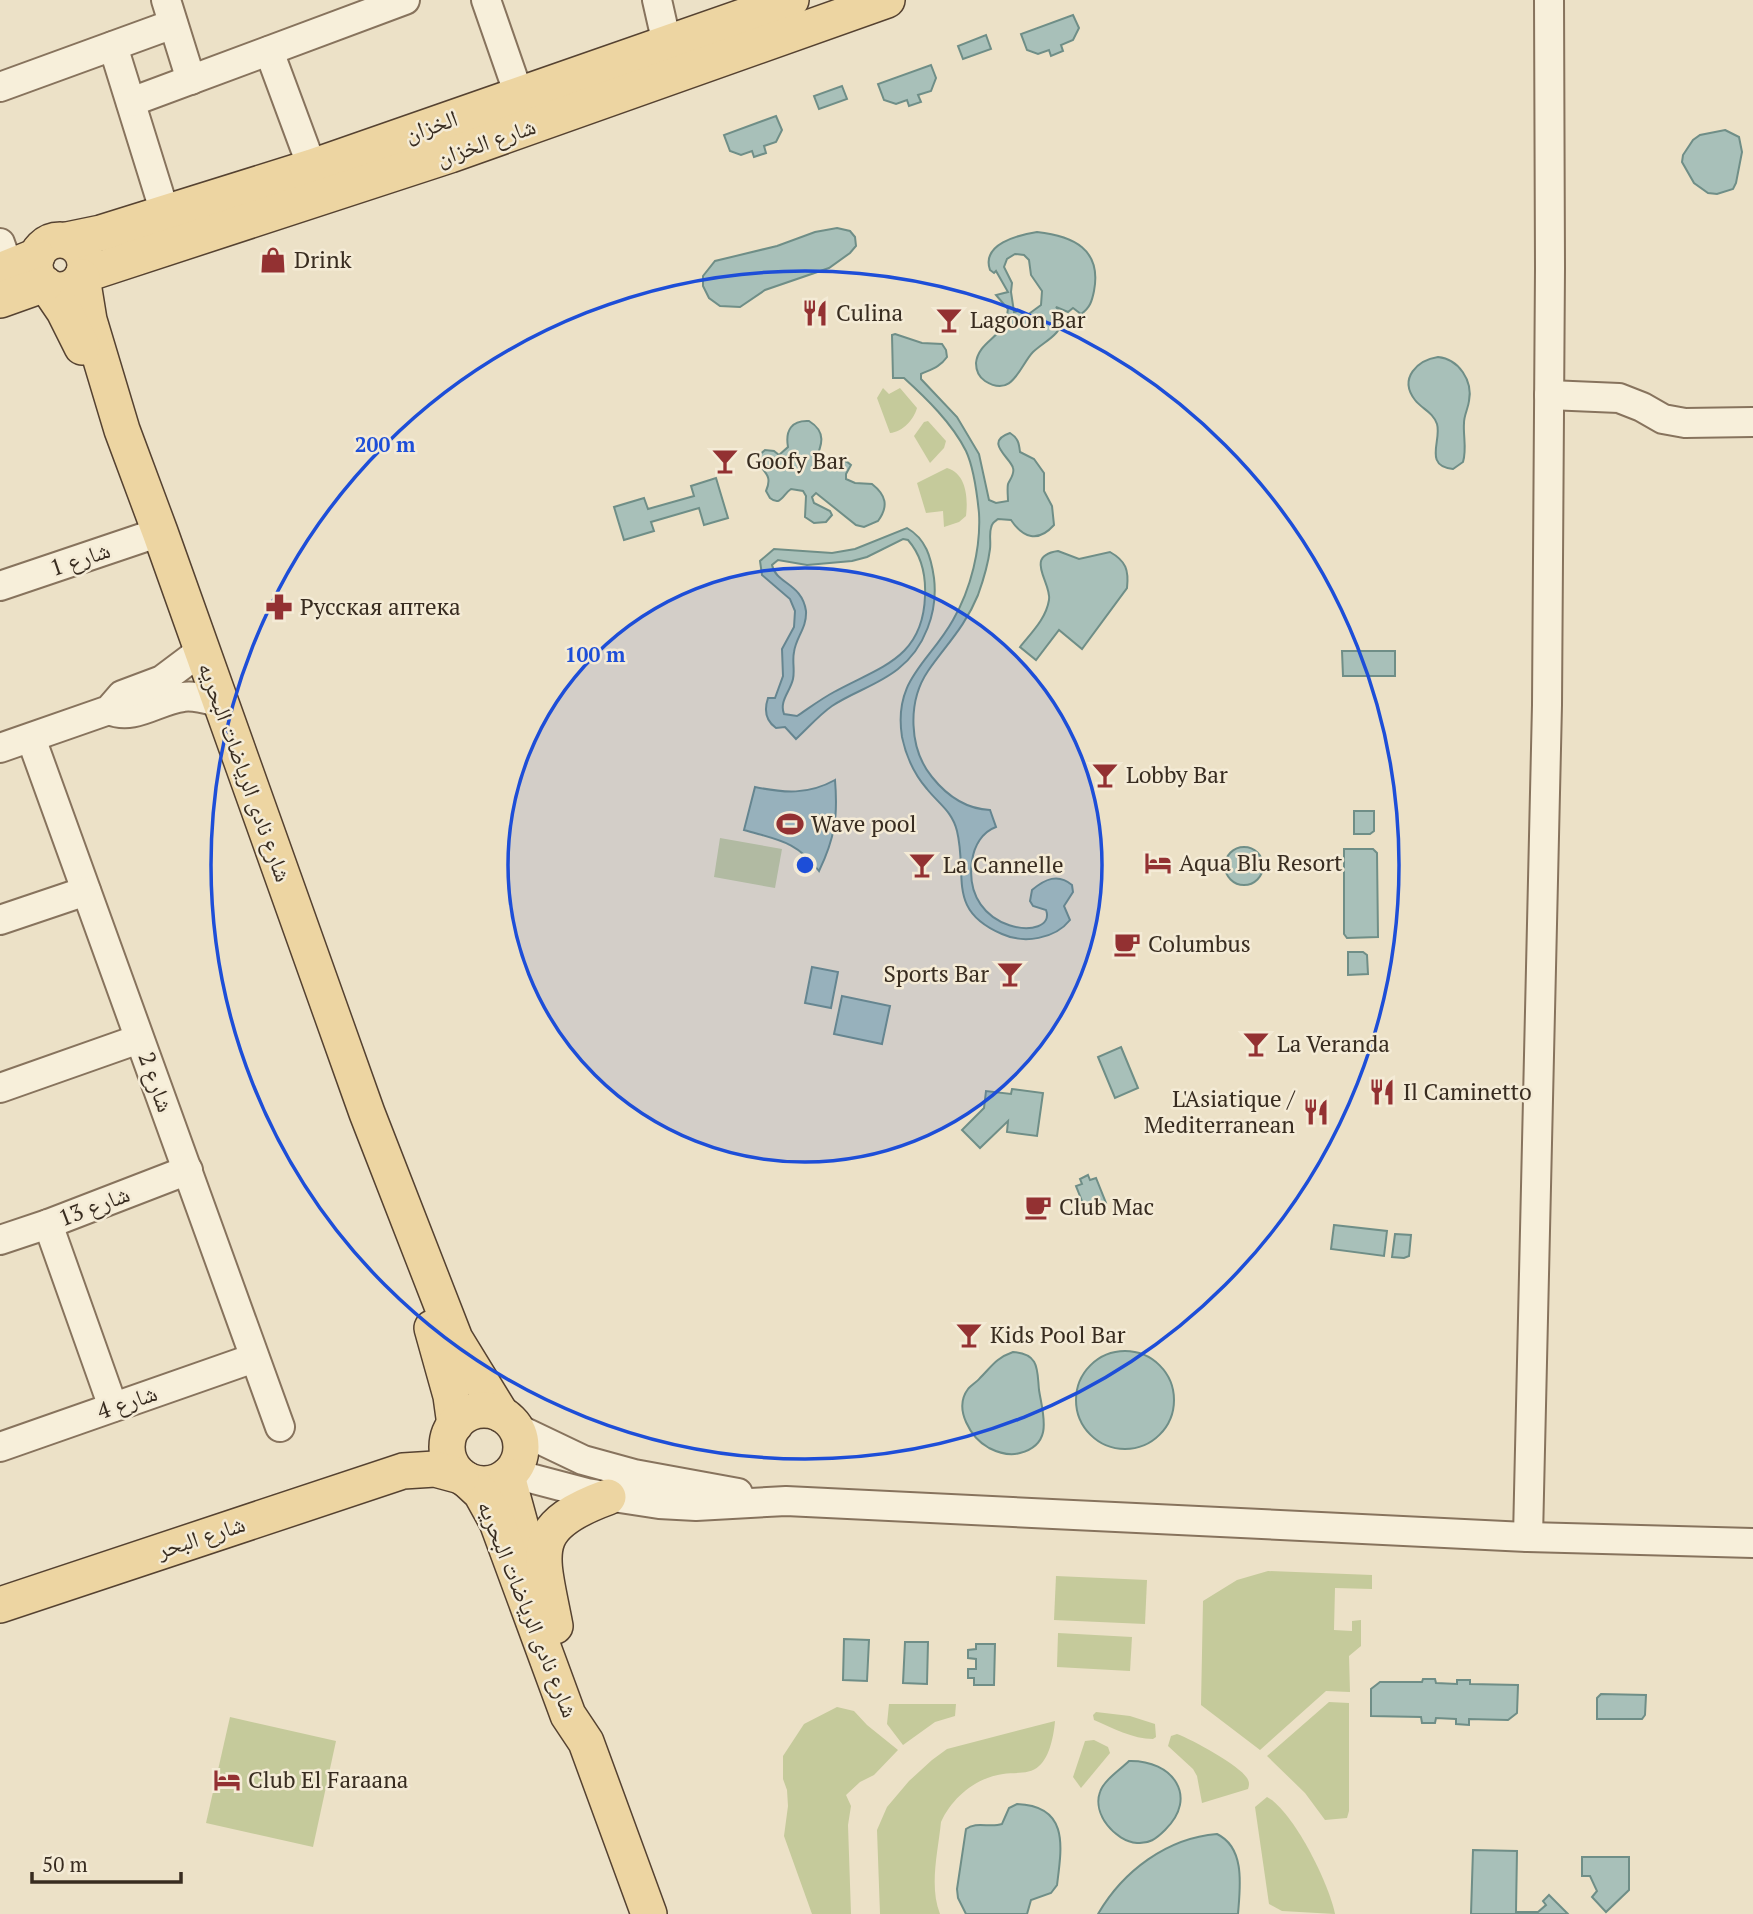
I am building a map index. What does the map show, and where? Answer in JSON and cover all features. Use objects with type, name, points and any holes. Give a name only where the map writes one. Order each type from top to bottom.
[{"type":"main road","name":"الخزان","points":[[26,269],[102,233],[312,167],[791,0]]},
{"type":"main road","name":"شارع الخزان","points":[[82,276],[450,155],[887,0]]},
{"type":"main road","name":"شارع نادى الرياضات البحريه","points":[[121,430],[89,320],[82,276],[85,259],[81,251],[26,269],[72,325],[121,430],[160,532],[367,1113],[455,1339],[509,1421]]},
{"type":"main road","name":"شارع نادى الرياضات البحريه","points":[[367,1113],[410,1266],[437,1343],[451,1396],[452,1429]]},
{"type":"main road","points":[[481,1410],[509,1421],[520,1437],[520,1456],[509,1474],[488,1484],[464,1478],[455,1469],[448,1452],[452,1429],[471,1412],[481,1410]]},
{"type":"main road","name":"شارع البحر","points":[[403,1471],[439,1447],[452,1429]]},
{"type":"main road","name":"شارع البحر","points":[[0,1605],[403,1471],[435,1469],[464,1478]]},
{"type":"main road","name":"شارع نادى الرياضات البحريه","points":[[509,1474],[525,1540],[584,1708],[586,1742]]},
{"type":"main road","name":"شارع نادى الرياضات البحريه","points":[[464,1478],[481,1493],[497,1522],[568,1715],[586,1742],[649,1914]]},
{"type":"main road","points":[[555,1626],[545,1573],[544,1553],[548,1537],[556,1524],[568,1515],[608,1497]]},
{"type":"street","points":[[131,102],[269,51],[338,12],[405,0]]},
{"type":"street","points":[[486,0],[519,95]]},
{"type":"street","points":[[657,0],[667,44]]},
{"type":"street","points":[[1528,1537],[1547,705],[1549,0]]},
{"type":"street","points":[[0,87],[113,46],[169,12],[191,80]]},
{"type":"street","points":[[113,46],[165,213]]},
{"type":"street","points":[[269,51],[312,167]]},
{"type":"street","points":[[1549,395],[1619,398],[1663,419],[1685,423],[1753,422]]},
{"type":"street","name":"شارع 1","points":[[0,586],[160,532]]},
{"type":"street","points":[[0,748],[109,710],[122,695],[162,680],[202,650]]},
{"type":"street","points":[[109,710],[124,714],[133,713],[186,696],[221,703]]},
{"type":"street","name":"شارع 2","points":[[31,738],[280,1427]]},
{"type":"street","points":[[0,920],[86,891]]},
{"type":"street","points":[[0,1088],[139,1039]]},
{"type":"street","name":"شارع 13","points":[[0,1240],[188,1170]]},
{"type":"street","points":[[48,1224],[113,1407]]},
{"type":"street","name":"شارع 4","points":[[0,1447],[254,1358]]},
{"type":"street","points":[[509,1421],[583,1460],[634,1474],[786,1502]]},
{"type":"street","points":[[509,1474],[608,1497],[696,1506],[786,1502],[1528,1537],[1753,1543]]},
{"type":"green space","points":[[883,388],[889,394],[900,388],[917,408],[907,424],[895,432],[890,433],[877,398]]},
{"type":"green space","points":[[928,421],[946,441],[944,448],[930,463],[914,436],[924,422]]},
{"type":"green space","points":[[947,468],[954,471],[962,481],[967,509],[966,516],[959,522],[944,527],[943,511],[926,513],[917,483]]},
{"type":"green space","points":[[720,838],[782,849],[775,888],[714,877]]},
{"type":"green space","points":[[1268,1571],[1372,1575],[1372,1589],[1335,1588],[1334,1630],[1352,1631],[1352,1621],[1361,1620],[1361,1646],[1349,1656],[1350,1692],[1326,1691],[1260,1750],[1201,1705],[1203,1601],[1237,1580]]},
{"type":"green space","points":[[1056,1576],[1147,1580],[1145,1624],[1054,1620]]},
{"type":"green space","points":[[1058,1633],[1132,1637],[1130,1671],[1057,1667]]},
{"type":"green space","points":[[1329,1702],[1349,1703],[1349,1811],[1347,1818],[1325,1820],[1305,1793],[1267,1756]]},
{"type":"green space","points":[[889,1704],[956,1704],[955,1716],[935,1722],[903,1745],[887,1724]]},
{"type":"green space","points":[[837,1707],[854,1711],[898,1750],[874,1775],[860,1782],[846,1795],[851,1806],[848,1825],[851,1914],[812,1914],[784,1836],[788,1806],[783,1779],[783,1756],[804,1724]]},
{"type":"green space","points":[[1096,1712],[1130,1716],[1155,1724],[1156,1737],[1138,1737],[1115,1730],[1094,1720],[1093,1715]]},
{"type":"green space","points":[[230,1717],[336,1741],[313,1847],[206,1823]]},
{"type":"green space","points":[[1055,1721],[1049,1751],[1039,1766],[1027,1772],[1003,1774],[983,1780],[958,1797],[946,1813],[941,1822],[935,1869],[935,1892],[940,1914],[880,1914],[877,1830],[887,1807],[909,1781],[947,1749]]},
{"type":"green space","points":[[1177,1734],[1235,1766],[1247,1778],[1248,1789],[1202,1803],[1193,1769],[1168,1746],[1171,1736]]},
{"type":"green space","points":[[1094,1740],[1108,1747],[1110,1753],[1081,1788],[1073,1777],[1085,1741]]},
{"type":"green space","points":[[1267,1797],[1288,1817],[1309,1850],[1326,1885],[1335,1914],[1282,1911],[1269,1904],[1255,1807]]},
{"type":"water","points":[[1073,15],[1079,28],[1073,40],[1061,45],[1063,51],[1051,56],[1049,50],[1038,54],[1027,50],[1021,34]]},
{"type":"water","points":[[986,35],[991,49],[963,59],[958,46]]},
{"type":"water","points":[[931,65],[936,78],[931,91],[918,95],[921,102],[909,106],[907,100],[896,104],[884,100],[878,84]]},
{"type":"water","points":[[842,86],[847,99],[819,109],[814,96]]},
{"type":"water","points":[[776,116],[782,130],[776,142],[764,146],[766,153],[754,157],[752,151],[741,155],[730,151],[724,135]]},
{"type":"water","points":[[1725,130],[1739,137],[1742,152],[1736,183],[1733,189],[1717,194],[1708,193],[1694,183],[1682,162],[1683,155],[1700,135]]},
{"type":"water","points":[[837,228],[850,231],[855,237],[856,246],[850,253],[829,268],[765,290],[740,307],[720,306],[709,298],[703,286],[703,276],[715,261]]},
{"type":"water","points":[[1029,233],[1062,237],[1082,247],[1094,265],[1093,295],[1089,307],[1081,314],[1073,308],[1068,312],[1056,307],[1064,317],[1056,333],[1033,352],[1015,378],[1002,386],[995,385],[981,377],[976,363],[980,351],[1001,329],[1008,309],[996,295],[1008,292],[996,271],[994,273],[990,270],[989,261],[996,247],[1003,242]],"holes":[[[1015,254],[1024,255],[1029,260],[1031,275],[1042,291],[1041,305],[1026,316],[1019,311],[1014,312],[1012,283],[1004,267],[1007,259]]]},
{"type":"water","points":[[892,335],[922,343],[942,344],[946,350],[947,357],[936,367],[921,374],[921,379],[957,417],[979,454],[989,500],[996,503],[1008,501],[1008,484],[1013,470],[1001,450],[999,441],[1010,433],[1018,441],[1020,452],[1034,459],[1044,473],[1044,491],[1052,506],[1054,525],[1037,536],[1021,531],[1011,520],[998,519],[993,524],[990,530],[988,561],[978,595],[961,626],[921,683],[914,711],[915,739],[924,766],[951,796],[973,807],[990,810],[996,827],[979,840],[972,861],[973,886],[981,904],[994,917],[1009,925],[1025,928],[1038,926],[1046,920],[1046,910],[1033,906],[1030,901],[1032,890],[1057,878],[1072,885],[1073,892],[1064,906],[1070,920],[1056,932],[1039,938],[1020,939],[1002,934],[984,925],[973,914],[966,903],[963,890],[960,847],[955,824],[918,777],[908,758],[902,737],[903,700],[908,686],[953,620],[970,582],[978,540],[979,513],[971,465],[960,441],[938,412],[904,378],[893,378]]},
{"type":"water","points":[[1438,357],[1452,362],[1463,372],[1470,393],[1464,420],[1463,462],[1453,469],[1444,467],[1436,458],[1437,424],[1433,416],[1410,392],[1410,378],[1417,366]]},
{"type":"water","points":[[809,421],[821,434],[821,444],[815,461],[821,466],[832,460],[844,460],[851,465],[846,479],[855,483],[872,484],[880,492],[885,506],[878,521],[864,527],[856,525],[816,493],[812,497],[814,503],[830,511],[832,515],[826,522],[814,523],[805,517],[806,496],[803,491],[791,489],[777,501],[770,498],[766,491],[769,481],[757,461],[758,456],[765,450],[779,455],[788,447],[791,427],[798,422]]},
{"type":"water","points":[[716,478],[728,518],[704,525],[699,508],[651,522],[654,531],[624,540],[614,507],[644,498],[648,509],[694,496],[691,486]]},
{"type":"water","points":[[907,528],[919,538],[926,549],[934,578],[934,603],[928,628],[916,651],[898,669],[832,706],[796,739],[785,727],[776,728],[768,719],[766,711],[768,698],[775,698],[783,676],[782,649],[794,627],[795,611],[790,599],[762,575],[760,561],[774,549],[832,553],[855,549]],"holes":[[[903,539],[908,540],[920,559],[925,596],[922,617],[916,634],[907,647],[882,667],[829,695],[797,716],[784,714],[784,701],[793,679],[793,655],[805,622],[806,611],[800,595],[778,576],[772,565],[778,560],[807,565],[852,561],[867,557]]]},
{"type":"water","points":[[1058,551],[1079,559],[1110,552],[1120,559],[1125,567],[1127,588],[1082,649],[1059,630],[1036,660],[1020,647],[1045,613],[1049,600],[1042,571],[1042,558]]},
{"type":"water","points":[[1342,651],[1395,651],[1395,676],[1343,676]]},
{"type":"water","name":"Wave pool","points":[[835,780],[834,827],[819,871],[795,847],[744,830],[755,787],[796,791],[815,788]]},
{"type":"water","points":[[1354,811],[1374,811],[1374,831],[1370,834],[1354,834]]},
{"type":"water","points":[[1244,847],[1258,852],[1263,866],[1258,880],[1244,885],[1230,880],[1225,866],[1230,852]]},
{"type":"water","points":[[1344,849],[1373,849],[1377,853],[1378,937],[1347,938],[1344,934]]},
{"type":"water","points":[[1348,952],[1363,952],[1367,955],[1368,974],[1348,975]]},
{"type":"water","points":[[812,967],[838,972],[831,1008],[805,1003]]},
{"type":"water","points":[[842,996],[890,1006],[882,1044],[834,1034]]},
{"type":"water","points":[[1121,1047],[1138,1088],[1115,1098],[1098,1057]]},
{"type":"water","points":[[1012,1089],[1043,1093],[1037,1136],[1007,1132],[1008,1121],[980,1148],[962,1130],[984,1108],[986,1091],[1011,1094]]},
{"type":"water","points":[[1088,1175],[1090,1180],[1096,1178],[1106,1203],[1086,1211],[1076,1186],[1082,1184],[1080,1179]]},
{"type":"water","points":[[1334,1225],[1387,1231],[1384,1256],[1331,1249]]},
{"type":"water","points":[[1395,1234],[1411,1235],[1409,1256],[1392,1257]]},
{"type":"water","points":[[1115,1351],[1135,1351],[1160,1365],[1171,1381],[1174,1400],[1171,1419],[1160,1435],[1135,1449],[1115,1449],[1098,1441],[1084,1427],[1076,1410],[1076,1390],[1084,1373],[1098,1359]]},
{"type":"water","points":[[1013,1352],[1028,1356],[1035,1364],[1044,1428],[1038,1443],[1031,1449],[1004,1454],[982,1443],[970,1430],[962,1405],[969,1388],[998,1360]]},
{"type":"water","points":[[844,1639],[869,1640],[867,1681],[843,1680]]},
{"type":"water","points":[[905,1642],[928,1642],[927,1684],[903,1683]]},
{"type":"water","points":[[976,1644],[995,1644],[994,1685],[974,1685],[974,1678],[968,1678],[968,1669],[976,1669],[976,1659],[968,1658],[968,1650],[976,1649]]},
{"type":"water","points":[[1423,1679],[1435,1679],[1436,1683],[1457,1684],[1457,1680],[1470,1680],[1470,1684],[1518,1685],[1517,1713],[1508,1720],[1469,1719],[1469,1725],[1456,1724],[1456,1719],[1436,1718],[1435,1723],[1422,1723],[1421,1717],[1371,1716],[1371,1689],[1380,1682],[1422,1682]]},
{"type":"water","points":[[1601,1694],[1646,1695],[1645,1715],[1642,1719],[1597,1719],[1597,1698]]},
{"type":"water","points":[[1129,1761],[1145,1762],[1158,1767],[1169,1774],[1180,1793],[1180,1805],[1175,1818],[1159,1836],[1145,1843],[1129,1841],[1114,1832],[1099,1809],[1098,1800],[1102,1788]]},
{"type":"water","points":[[1017,1804],[1034,1806],[1054,1820],[1060,1843],[1057,1885],[1051,1893],[1031,1900],[1027,1914],[966,1914],[958,1898],[957,1889],[966,1829],[974,1825],[1002,1824],[1009,1808]]},
{"type":"water","points":[[1217,1834],[1226,1840],[1237,1859],[1240,1881],[1238,1914],[1098,1914],[1120,1884],[1148,1859],[1181,1842]]},
{"type":"water","points":[[1473,1850],[1517,1851],[1516,1912],[1538,1912],[1546,1905],[1543,1901],[1549,1895],[1568,1914],[1471,1914]]},
{"type":"water","points":[[1582,1857],[1629,1857],[1629,1890],[1606,1912],[1592,1897],[1597,1891],[1590,1876],[1582,1876]]},
{"type":"place","name":"Drink","points":[[273,260]]},
{"type":"place","name":"Culina","points":[[815,313]]},
{"type":"place","name":"Lagoon Bar","points":[[949,320]]},
{"type":"place","name":"Goofy Bar","points":[[725,461]]},
{"type":"place","name":"Русская аптека","points":[[279,607]]},
{"type":"place","name":"Lobby Bar","points":[[1105,775]]},
{"type":"place","name":"Wave pool","points":[[790,824]]},
{"type":"place","name":"Aqua Blu Resort","points":[[1158,863]]},
{"type":"place","name":"La Cannelle","points":[[922,865]]},
{"type":"place","name":"Columbus","points":[[1127,944]]},
{"type":"place","name":"Sports Bar","points":[[1010,974]]},
{"type":"place","name":"La Veranda","points":[[1256,1044]]},
{"type":"place","name":"Il Caminetto","points":[[1382,1092]]},
{"type":"place","name":"L'Asiatique / Mediterranean","points":[[1316,1112]]},
{"type":"place","name":"Club Mac","points":[[1038,1207]]},
{"type":"place","name":"Kids Pool Bar","points":[[969,1335]]},
{"type":"place","name":"Club El Faraana","points":[[227,1780]]}]
